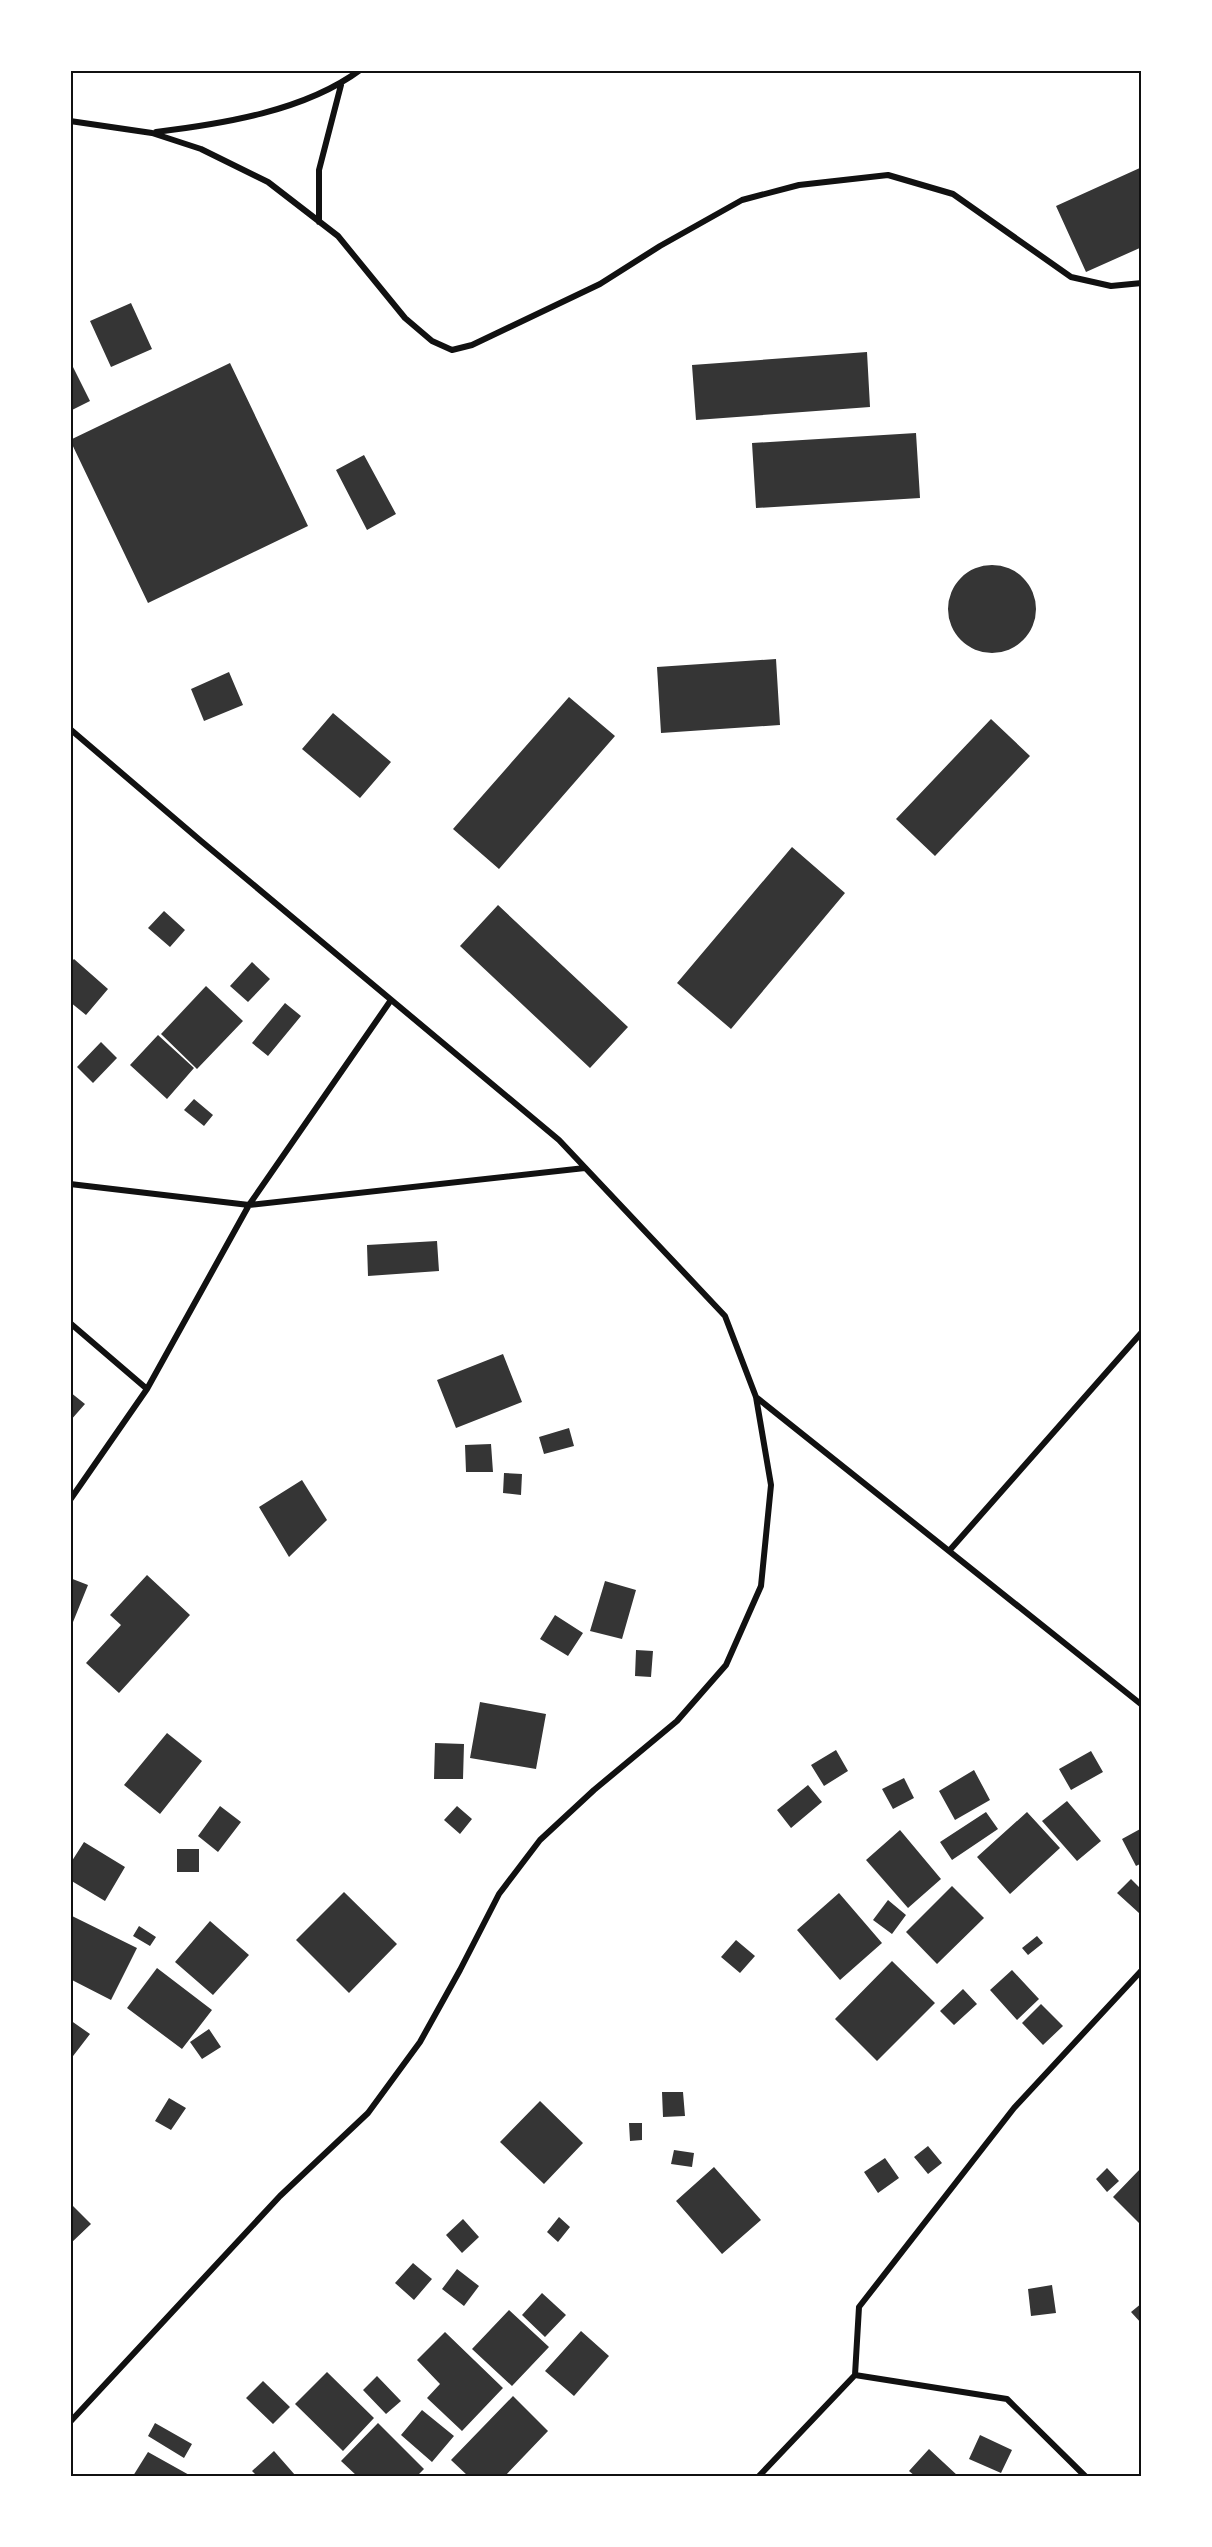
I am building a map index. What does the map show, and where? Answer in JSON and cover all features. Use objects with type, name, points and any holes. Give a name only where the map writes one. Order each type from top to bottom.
[{"type":"street","points":[[152,133],[226,123],[313,97],[341,85],[360,70]]},
{"type":"street","points":[[319,222],[319,170],[341,85]]},
{"type":"street","points":[[70,121],[152,133],[201,149],[268,182],[338,236],[405,318],[432,340],[452,350],[472,345],[600,284],[660,246],[742,200],[799,185],[888,175],[953,194],[1071,277],[1111,286],[1142,283]]},
{"type":"street","points":[[70,729],[559,1140],[725,1316],[756,1397],[771,1485],[761,1586],[726,1665],[677,1721],[594,1790],[540,1840],[499,1894],[420,2042],[368,2113],[280,2196],[70,2422]]},
{"type":"street","points":[[70,1500],[147,1389],[249,1205],[392,1000]]},
{"type":"street","points":[[70,1184],[249,1205],[585,1168]]},
{"type":"street","points":[[70,1323],[147,1389]]},
{"type":"street","points":[[949,1551],[1142,1332]]},
{"type":"street","points":[[756,1397],[1142,1705]]},
{"type":"street","points":[[759,2476],[855,2375],[859,2307],[1014,2108],[1142,1970]]},
{"type":"street","points":[[855,2375],[1007,2399],[1085,2476]]},
{"type":"building","points":[[1142,167],[1142,247],[1086,272],[1056,206]]},
{"type":"building","points":[[131,303],[152,349],[111,367],[90,321]]},
{"type":"building","points":[[867,352],[870,407],[696,420],[692,365]]},
{"type":"building","points":[[70,361],[90,401],[70,411]]},
{"type":"building","points":[[230,363],[308,526],[148,603],[70,440]]},
{"type":"building","points":[[916,433],[920,498],[756,508],[752,443]]},
{"type":"building","points":[[364,455],[396,514],[367,530],[336,470]]},
{"type":"building","points":[[992,565],[1009,568],[1023,578],[1033,592],[1036,609],[1033,626],[1023,640],[1009,650],[992,653],[975,650],[961,640],[951,626],[948,609],[951,592],[961,578],[975,568]]},
{"type":"building","points":[[776,659],[780,725],[661,733],[657,667]]},
{"type":"building","points":[[229,672],[243,705],[204,721],[191,689]]},
{"type":"building","points":[[569,697],[615,736],[499,869],[453,829]]},
{"type":"building","points":[[333,713],[391,762],[360,798],[302,749]]},
{"type":"building","points":[[991,719],[1030,756],[935,856],[896,819]]},
{"type":"building","points":[[792,847],[845,893],[731,1029],[677,983]]},
{"type":"building","points":[[498,905],[628,1027],[590,1068],[460,946]]},
{"type":"building","points":[[164,911],[185,930],[170,947],[148,928]]},
{"type":"building","points":[[74,959],[108,989],[86,1015],[70,1002],[70,963]]},
{"type":"building","points":[[252,962],[270,979],[248,1002],[230,986]]},
{"type":"building","points":[[206,986],[243,1021],[197,1069],[161,1034]]},
{"type":"building","points":[[285,1003],[301,1016],[268,1056],[252,1043]]},
{"type":"building","points":[[158,1035],[194,1068],[167,1099],[130,1065]]},
{"type":"building","points":[[101,1042],[117,1058],[93,1083],[77,1067]]},
{"type":"building","points":[[194,1099],[213,1115],[204,1126],[184,1110]]},
{"type":"building","points":[[437,1241],[439,1271],[368,1276],[367,1245]]},
{"type":"building","points":[[503,1354],[522,1402],[456,1428],[437,1380]]},
{"type":"building","points":[[70,1392],[85,1404],[70,1421]]},
{"type":"building","points":[[569,1428],[574,1446],[544,1454],[539,1437]]},
{"type":"building","points":[[491,1444],[493,1472],[466,1472],[465,1445]]},
{"type":"building","points":[[504,1473],[522,1474],[521,1495],[503,1493]]},
{"type":"building","points":[[302,1480],[327,1520],[289,1557],[259,1507]]},
{"type":"building","points":[[147,1575],[190,1615],[119,1693],[86,1663],[121,1625],[110,1615]]},
{"type":"building","points":[[70,1578],[88,1585],[71,1627],[70,1627]]},
{"type":"building","points":[[605,1581],[636,1590],[622,1639],[590,1631]]},
{"type":"building","points":[[555,1615],[583,1633],[568,1656],[540,1639]]},
{"type":"building","points":[[636,1650],[653,1651],[651,1677],[635,1676]]},
{"type":"building","points":[[480,1702],[546,1714],[536,1769],[470,1758]]},
{"type":"building","points":[[167,1733],[202,1761],[160,1814],[124,1785]]},
{"type":"building","points":[[435,1743],[464,1744],[463,1779],[434,1779]]},
{"type":"building","points":[[836,1750],[848,1771],[824,1786],[811,1765]]},
{"type":"building","points":[[1091,1751],[1103,1772],[1071,1790],[1059,1769]]},
{"type":"building","points":[[974,1770],[990,1800],[955,1820],[939,1791]]},
{"type":"building","points":[[904,1778],[914,1798],[893,1809],[882,1789]]},
{"type":"building","points":[[808,1785],[822,1802],[791,1828],[777,1810]]},
{"type":"building","points":[[1067,1801],[1101,1841],[1077,1861],[1042,1821]]},
{"type":"building","points":[[220,1806],[241,1822],[218,1852],[198,1836]]},
{"type":"building","points":[[457,1806],[472,1819],[460,1834],[444,1820]]},
{"type":"building","points":[[986,1812],[998,1829],[952,1860],[940,1842]]},
{"type":"building","points":[[1027,1812],[1060,1848],[1010,1894],[977,1857]]},
{"type":"building","points":[[1142,1828],[1142,1863],[1136,1866],[1122,1839]]},
{"type":"building","points":[[900,1830],[941,1879],[908,1908],[866,1860]]},
{"type":"building","points":[[84,1842],[125,1867],[105,1901],[70,1880],[70,1864]]},
{"type":"building","points":[[177,1849],[199,1849],[199,1872],[177,1872]]},
{"type":"building","points":[[1131,1879],[1142,1890],[1142,1911],[1139,1913],[1117,1893]]},
{"type":"building","points":[[952,1886],[984,1918],[937,1964],[906,1932]]},
{"type":"building","points":[[344,1892],[397,1944],[349,1993],[296,1940]]},
{"type":"building","points":[[839,1893],[882,1943],[840,1980],[797,1930]]},
{"type":"building","points":[[888,1900],[906,1915],[892,1934],[873,1920]]},
{"type":"building","points":[[70,1915],[137,1948],[111,2000],[70,1979]]},
{"type":"building","points":[[210,1921],[249,1955],[213,1995],[175,1962]]},
{"type":"building","points":[[139,1926],[156,1937],[150,1946],[133,1936]]},
{"type":"building","points":[[1037,1936],[1043,1943],[1028,1955],[1022,1948]]},
{"type":"building","points":[[736,1940],[755,1956],[740,1973],[721,1957]]},
{"type":"building","points":[[892,1961],[935,2003],[877,2061],[835,2019]]},
{"type":"building","points":[[157,1968],[212,2010],[182,2049],[127,2008]]},
{"type":"building","points":[[1012,1970],[1039,1999],[1017,2020],[990,1990]]},
{"type":"building","points":[[963,1989],[977,2004],[954,2025],[940,2011]]},
{"type":"building","points":[[1041,2004],[1063,2026],[1043,2045],[1022,2023]]},
{"type":"building","points":[[70,2020],[90,2034],[70,2060]]},
{"type":"building","points":[[209,2029],[221,2047],[202,2059],[190,2042]]},
{"type":"building","points":[[662,2092],[683,2092],[685,2116],[663,2117]]},
{"type":"building","points":[[169,2098],[186,2108],[171,2130],[155,2121]]},
{"type":"building","points":[[540,2101],[583,2143],[544,2184],[500,2142]]},
{"type":"building","points":[[629,2123],[642,2123],[642,2140],[630,2141]]},
{"type":"building","points":[[928,2146],[942,2163],[928,2174],[914,2157]]},
{"type":"building","points":[[674,2150],[694,2153],[692,2167],[671,2164]]},
{"type":"building","points":[[885,2158],[899,2178],[878,2193],[864,2172]]},
{"type":"building","points":[[714,2167],[761,2220],[722,2254],[676,2201]]},
{"type":"building","points":[[1142,2167],[1142,2226],[1113,2197]]},
{"type":"building","points":[[1107,2168],[1119,2181],[1107,2192],[1096,2179]]},
{"type":"building","points":[[70,2203],[91,2224],[70,2244]]},
{"type":"building","points":[[559,2217],[570,2227],[558,2242],[547,2232]]},
{"type":"building","points":[[463,2219],[479,2237],[462,2253],[446,2235]]},
{"type":"building","points":[[413,2263],[432,2279],[414,2300],[395,2283]]},
{"type":"building","points":[[457,2269],[479,2286],[464,2306],[442,2289]]},
{"type":"building","points":[[1052,2285],[1056,2313],[1031,2316],[1028,2289]]},
{"type":"building","points":[[542,2293],[566,2315],[545,2337],[522,2315]]},
{"type":"building","points":[[1142,2303],[1142,2324],[1131,2312]]},
{"type":"building","points":[[509,2310],[549,2347],[512,2386],[472,2349]]},
{"type":"building","points":[[581,2331],[609,2356],[574,2396],[545,2371]]},
{"type":"building","points":[[445,2332],[503,2388],[462,2431],[427,2398],[440,2384],[417,2360]]},
{"type":"building","points":[[327,2372],[374,2418],[343,2451],[295,2404]]},
{"type":"building","points":[[377,2376],[401,2401],[386,2414],[363,2390]]},
{"type":"building","points":[[263,2381],[290,2407],[273,2424],[246,2398]]},
{"type":"building","points":[[513,2396],[548,2431],[505,2476],[468,2476],[451,2460]]},
{"type":"building","points":[[422,2410],[454,2436],[432,2462],[401,2435]]},
{"type":"building","points":[[155,2423],[192,2444],[184,2458],[148,2436]]},
{"type":"building","points":[[378,2423],[424,2469],[417,2476],[357,2476],[341,2461]]},
{"type":"building","points":[[980,2435],[1012,2450],[1001,2473],[969,2459]]},
{"type":"building","points":[[929,2449],[958,2476],[915,2476],[909,2471]]},
{"type":"building","points":[[274,2451],[295,2475],[257,2476],[252,2471]]},
{"type":"building","points":[[148,2452],[191,2476],[133,2476]]}]
